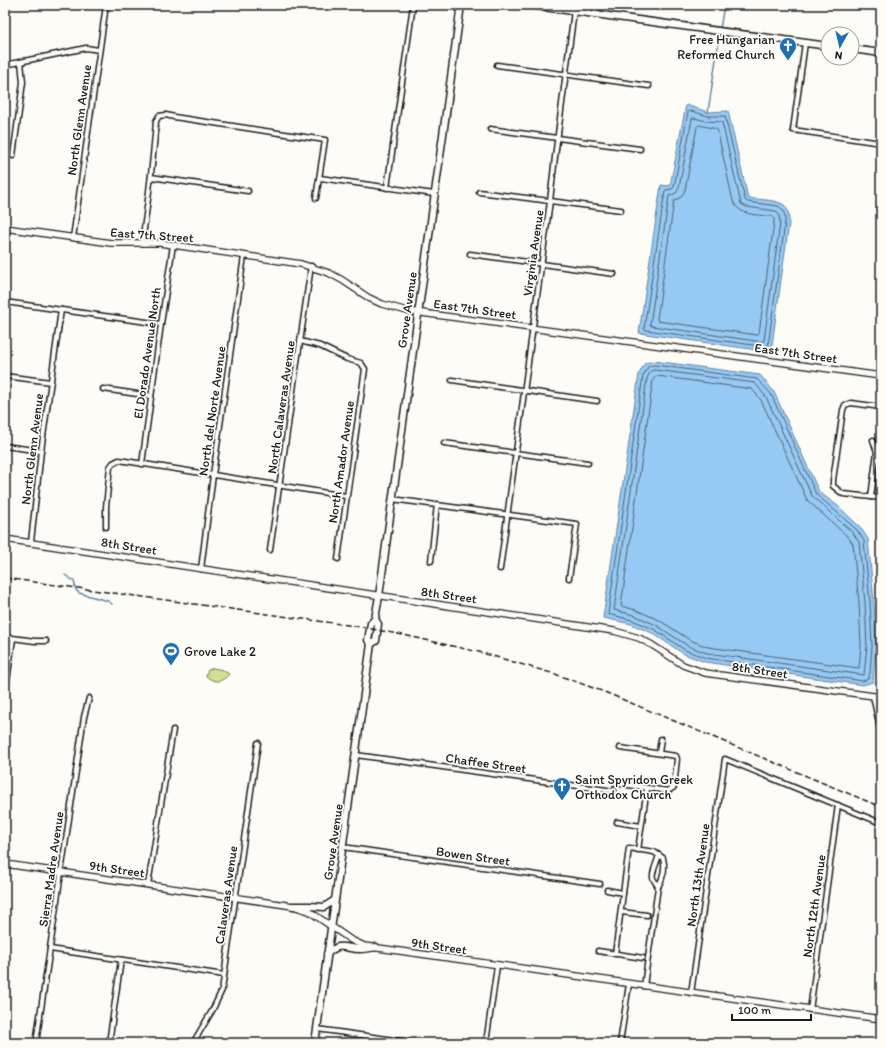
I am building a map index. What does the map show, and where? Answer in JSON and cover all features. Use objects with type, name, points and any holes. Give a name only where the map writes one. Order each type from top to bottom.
[{"type":"main road","name":"Grove Avenue","points":[[315,1043],[371,644],[376,641],[378,624],[375,619],[461,5]]},
{"type":"main road","points":[[529,5],[820,45]]},
{"type":"main road","points":[[860,50],[881,53]]},
{"type":"main road","points":[[293,906],[324,907],[335,900]]},
{"type":"main road","points":[[327,954],[334,948],[342,946],[358,949],[376,947]]},
{"type":"street","name":"North Glenn Avenue","points":[[73,238],[106,5]]},
{"type":"street","points":[[387,188],[413,5]]},
{"type":"street","points":[[589,13],[590,5]]},
{"type":"street","name":"Virginia Avenue","points":[[500,569],[542,264],[574,11]]},
{"type":"street","points":[[805,43],[792,130],[881,142]]},
{"type":"street","points":[[5,65],[86,48],[99,50]]},
{"type":"street","points":[[13,156],[23,82],[21,62]]},
{"type":"street","points":[[497,65],[649,86]]},
{"type":"street","points":[[142,243],[151,177],[156,121],[159,116],[166,115],[325,140],[316,198]]},
{"type":"street","points":[[490,129],[640,149]]},
{"type":"street","points":[[151,177],[248,191]]},
{"type":"street","points":[[320,178],[434,194]]},
{"type":"street","points":[[479,192],[621,210]]},
{"type":"street","name":"East 7th Street","points":[[5,228],[111,243],[173,245],[311,266],[329,273],[382,304],[398,309],[881,376]]},
{"type":"street","name":"El Dorado Avenue North","points":[[142,464],[173,245]]},
{"type":"street","points":[[470,254],[614,274]]},
{"type":"street","name":"North del Norte Avenue","points":[[201,569],[244,256]]},
{"type":"street","name":"North Calaveras Avenue","points":[[270,550],[311,266]]},
{"type":"street","points":[[5,302],[161,324]]},
{"type":"street","name":"North Glenn Avenue","points":[[31,542],[41,451],[61,310]]},
{"type":"street","name":"North Amador Avenue","points":[[300,341],[320,346],[347,359],[361,363],[365,369],[338,559]]},
{"type":"street","points":[[5,376],[51,382]]},
{"type":"street","points":[[452,380],[597,400]]},
{"type":"street","points":[[104,389],[151,396]]},
{"type":"street","points":[[881,407],[851,403],[845,405],[833,480],[833,486],[843,494],[881,498]]},
{"type":"street","points":[[870,497],[876,452],[873,440]]},
{"type":"street","points":[[444,443],[588,463]]},
{"type":"street","points":[[5,446],[41,451]]},
{"type":"street","points":[[106,526],[106,507],[110,467],[113,463],[119,460],[346,496]]},
{"type":"street","points":[[392,499],[577,524],[569,578]]},
{"type":"street","points":[[431,561],[437,504]]},
{"type":"street","name":"8th Street","points":[[5,539],[619,632],[639,638],[683,665],[705,673],[881,697]]},
{"type":"street","points":[[5,638],[46,641]]},
{"type":"street","points":[[5,695],[13,639]]},
{"type":"street","points":[[873,696],[881,733]]},
{"type":"street","name":"Sierra Madre Avenue","points":[[36,1043],[84,717],[90,698]]},
{"type":"street","points":[[148,885],[173,730]]},
{"type":"street","points":[[659,753],[661,739]]},
{"type":"street","name":"Calaveras Avenue","points":[[193,1043],[212,1011],[222,990],[258,743]]},
{"type":"street","points":[[615,783],[668,791],[674,787],[676,756],[620,748]]},
{"type":"street","name":"Chaffee Street","points":[[356,755],[614,792]]},
{"type":"street","name":"North 13th Avenue","points":[[691,993],[725,759],[838,805]]},
{"type":"street","points":[[638,850],[646,788]]},
{"type":"street","points":[[838,805],[881,823]]},
{"type":"street","name":"North 12th Avenue","points":[[810,1010],[838,805]]},
{"type":"street","points":[[616,822],[641,826]]},
{"type":"street","name":"Bowen Street","points":[[343,847],[600,884]]},
{"type":"street","points":[[615,954],[629,848],[654,852],[663,858],[665,864],[658,887],[644,986]]},
{"type":"street","points":[[658,887],[652,874],[656,868],[659,855]]},
{"type":"street","name":"9th Street","points":[[5,864],[293,906],[309,911],[351,940],[364,946],[497,966],[881,1019]]},
{"type":"street","points":[[656,868],[664,871]]},
{"type":"street","points":[[607,890],[623,893]]},
{"type":"street","points":[[620,912],[647,915]]},
{"type":"street","points":[[50,949],[224,975]]},
{"type":"street","points":[[598,951],[643,958]]},
{"type":"street","points":[[109,1043],[122,960]]},
{"type":"street","points":[[486,1043],[497,966]]},
{"type":"street","points":[[620,1043],[629,984]]},
{"type":"street","points":[[317,1029],[416,1043]]},
{"type":"green space","points":[[213,668],[223,670],[229,674],[224,679],[218,681],[212,680],[206,676],[208,670]]},
{"type":"water","points":[[686,105],[708,112],[728,111],[748,198],[779,202],[786,207],[788,211],[789,223],[771,352],[639,333],[661,185],[670,186]]},
{"type":"water","points":[[654,361],[760,375],[774,392],[819,492],[838,506],[860,527],[868,539],[874,602],[876,646],[873,682],[863,685],[705,662],[684,654],[652,633],[631,624],[603,618],[639,374],[645,363]]},
{"type":"waterway","points":[[720,29],[724,5]]},
{"type":"waterway","points":[[708,112],[720,33]]},
{"type":"waterway","points":[[65,575],[74,581],[76,590],[79,593],[108,601],[112,604]]},
{"type":"railway","points":[[5,578],[362,627],[479,652],[555,674],[607,693],[881,807]]},
{"type":"place","name":"Free Hungarian Reformed Church","points":[[788,61]]},
{"type":"place","name":"Grove Lake 2","points":[[171,666]]},
{"type":"place","name":"Saint Spyridon Greek Orthodox Church","points":[[562,801]]}]
